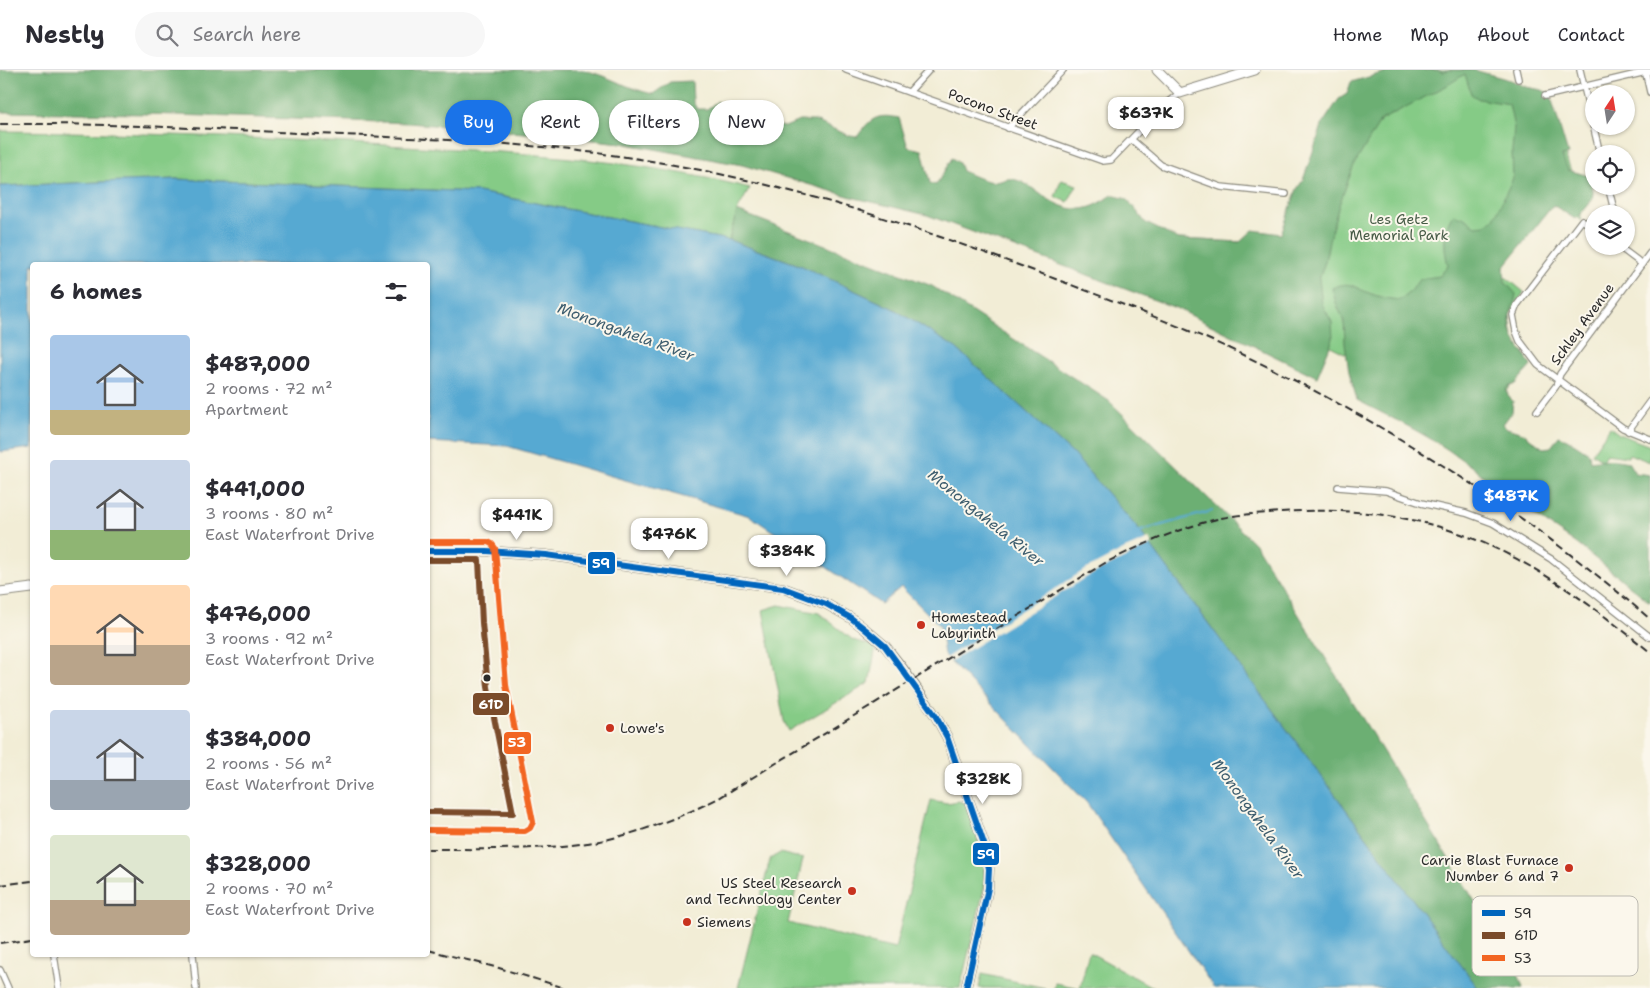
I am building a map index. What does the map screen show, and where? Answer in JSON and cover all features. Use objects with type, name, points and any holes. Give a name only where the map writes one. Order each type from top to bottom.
[{"type":"street","name":"Pocono Street","points":[[846,70],[1103,162],[1111,160],[1132,140]]},
{"type":"street","points":[[909,92],[929,70]]},
{"type":"street","points":[[1008,128],[1062,70]]},
{"type":"street","points":[[1156,70],[1180,93]]},
{"type":"street","points":[[1255,70],[1180,93],[1163,106],[1132,140],[1161,165],[1221,187],[1286,194]]},
{"type":"street","points":[[1516,70],[1518,80]]},
{"type":"street","points":[[1580,70],[1598,145]]},
{"type":"street","points":[[1545,96],[1646,71],[1650,92]]},
{"type":"street","points":[[1585,222],[1582,220],[1517,305],[1512,315],[1520,341],[1538,365],[1628,430],[1650,439]]},
{"type":"street","name":"Schley Avenue","points":[[1536,411],[1556,386],[1560,374],[1650,253]]},
{"type":"street","points":[[1630,255],[1642,264]]},
{"type":"street","points":[[1628,430],[1650,401]]},
{"type":"street","points":[[1338,487],[1386,491],[1421,503],[1466,513],[1493,523],[1551,559],[1650,637]]},
{"type":"street","points":[[430,551],[487,551],[546,555],[783,588],[826,604],[851,618],[865,629],[885,646],[935,715],[947,737],[984,844],[989,869],[988,888],[966,988]]},
{"type":"street","points":[[0,592],[30,588]]},
{"type":"street","points":[[54,957],[59,988]]},
{"type":"street","points":[[193,957],[196,988]]},
{"type":"street","points":[[0,970],[8,988]]},
{"type":"green space","points":[[0,70],[583,70],[653,94],[670,82],[692,81],[693,100],[609,100],[609,142],[599,141],[599,100],[522,100],[522,133],[512,132],[512,100],[445,100],[445,126],[409,123],[147,114],[0,112]]},
{"type":"green space","points":[[1393,70],[1438,70],[1443,72],[1447,70],[1474,70],[1510,80],[1526,87],[1542,90],[1550,94],[1568,154],[1562,156],[1568,170],[1585,175],[1585,195],[1593,195],[1589,205],[1585,205],[1585,209],[1575,219],[1553,205],[1504,267],[1505,282],[1516,294],[1510,316],[1511,331],[1531,366],[1515,384],[1506,388],[1508,396],[1513,401],[1512,412],[1503,424],[1507,428],[1523,433],[1543,448],[1551,447],[1559,436],[1589,453],[1590,461],[1618,460],[1628,462],[1635,473],[1650,475],[1650,602],[1577,544],[1490,484],[1477,470],[1449,450],[1357,400],[1349,372],[1344,321],[1332,288],[1348,284],[1377,296],[1400,300],[1412,290],[1419,279],[1440,276],[1448,265],[1445,240],[1447,227],[1453,215],[1463,217],[1476,226],[1485,225],[1494,219],[1513,178],[1512,151],[1514,128],[1509,104],[1479,99],[1471,94],[1465,74],[1381,120],[1354,165],[1339,205],[1319,279],[1322,304],[1332,322],[1333,339],[1317,377],[1176,308],[927,215],[855,198],[742,165],[632,145],[699,145],[699,109],[709,108],[709,145],[784,145],[784,127],[799,121],[815,121],[850,136],[857,137],[874,119],[885,116],[899,118],[908,147],[922,150],[930,183],[936,185],[952,158],[959,163],[962,171],[991,182],[1010,179],[1017,180],[1065,207],[1073,209],[1088,208],[1112,195],[1127,199],[1146,223],[1178,239],[1240,242],[1253,230],[1281,234],[1323,123],[1339,99],[1347,94],[1351,82]]},
{"type":"green space","name":"Les Getz Memorial Park","points":[[1429,70],[1472,70],[1548,107],[1584,207],[1580,213],[1582,221],[1550,194],[1497,270],[1524,292],[1510,315],[1513,339],[1527,357],[1487,426],[1272,316],[1178,239],[1285,244],[1297,196]]},
{"type":"green space","points":[[0,131],[241,138],[478,150],[615,163],[705,178],[750,188],[737,211],[729,240],[478,192],[176,179],[0,186]]},
{"type":"green space","points":[[1061,180],[1077,185],[1068,202],[1055,197]]},
{"type":"green space","points":[[737,211],[932,286],[1109,401],[1256,545],[1472,897],[1472,976],[1519,976],[1523,988],[1478,988],[1140,531],[1073,454],[956,348],[894,309],[802,266],[729,240]]},
{"type":"green space","points":[[1610,427],[1619,434],[1650,446],[1650,462],[1629,454],[1628,457],[1606,454],[1602,460],[1592,453]]},
{"type":"green space","points":[[779,605],[819,613],[853,640],[876,647],[869,683],[789,731],[784,721],[763,610]]},
{"type":"green space","points":[[931,800],[947,803],[959,801],[967,804],[984,860],[985,885],[960,988],[738,988],[770,859],[780,853],[803,859],[788,923],[895,949]]},
{"type":"green space","points":[[1089,952],[1154,988],[1080,988]]},
{"type":"green space","points":[[982,974],[1045,988],[979,988]]},
{"type":"green space","points":[[1055,983],[1080,988],[1054,988]]},
{"type":"water","name":"Monongahela River","points":[[175,179],[478,192],[729,240],[802,266],[894,309],[956,348],[1073,454],[1140,531],[1478,988],[1214,988],[1087,803],[944,655],[940,626],[901,587],[881,604],[750,516],[507,446],[430,442],[430,262],[30,262],[30,448],[0,452],[0,186]]},
{"type":"pier","points":[[1149,539],[1153,544],[1087,577],[948,663],[944,659],[1083,571]]},
{"type":"waterway","points":[[1137,532],[1212,511]]},
{"type":"railway","points":[[0,124],[80,124],[199,128],[534,146],[620,156],[711,172],[852,208],[991,255],[1132,308],[1226,347],[1283,374],[1393,435],[1500,503],[1552,540],[1650,619]]},
{"type":"railway","points":[[430,849],[517,849],[583,844],[649,828],[678,817],[719,798],[1105,563],[1173,533],[1217,519],[1249,514],[1299,511],[1357,512],[1414,520],[1442,528],[1497,549],[1538,571],[1595,610],[1650,652]]},
{"type":"railway","points":[[0,885],[30,881]]},
{"type":"railway","points":[[0,943],[30,938]]},
{"type":"railway","points":[[430,951],[499,968],[565,988]]},
{"type":"transit line","name":"53","points":[[430,542],[488,542],[495,548],[506,685],[533,822],[530,828],[525,831],[430,830]]},
{"type":"transit line","name":"59","points":[[430,551],[487,551],[546,555],[783,588],[826,604],[851,618],[865,629],[885,646],[935,715],[947,737],[984,844],[989,869],[988,888],[966,988]]},
{"type":"transit line","name":"61D","points":[[430,560],[479,560],[488,687],[513,813],[430,812]]},
{"type":"place","name":"Homestead Labyrinth","points":[[921,625]]},
{"type":"place","name":"Lowe's","points":[[610,728]]},
{"type":"place","name":"Carrie Blast Furnace Number 6 and 7","points":[[1569,868]]},
{"type":"place","name":"US Steel Research and Technology Center","points":[[852,891]]},
{"type":"place","name":"Siemens","points":[[687,922]]}]
